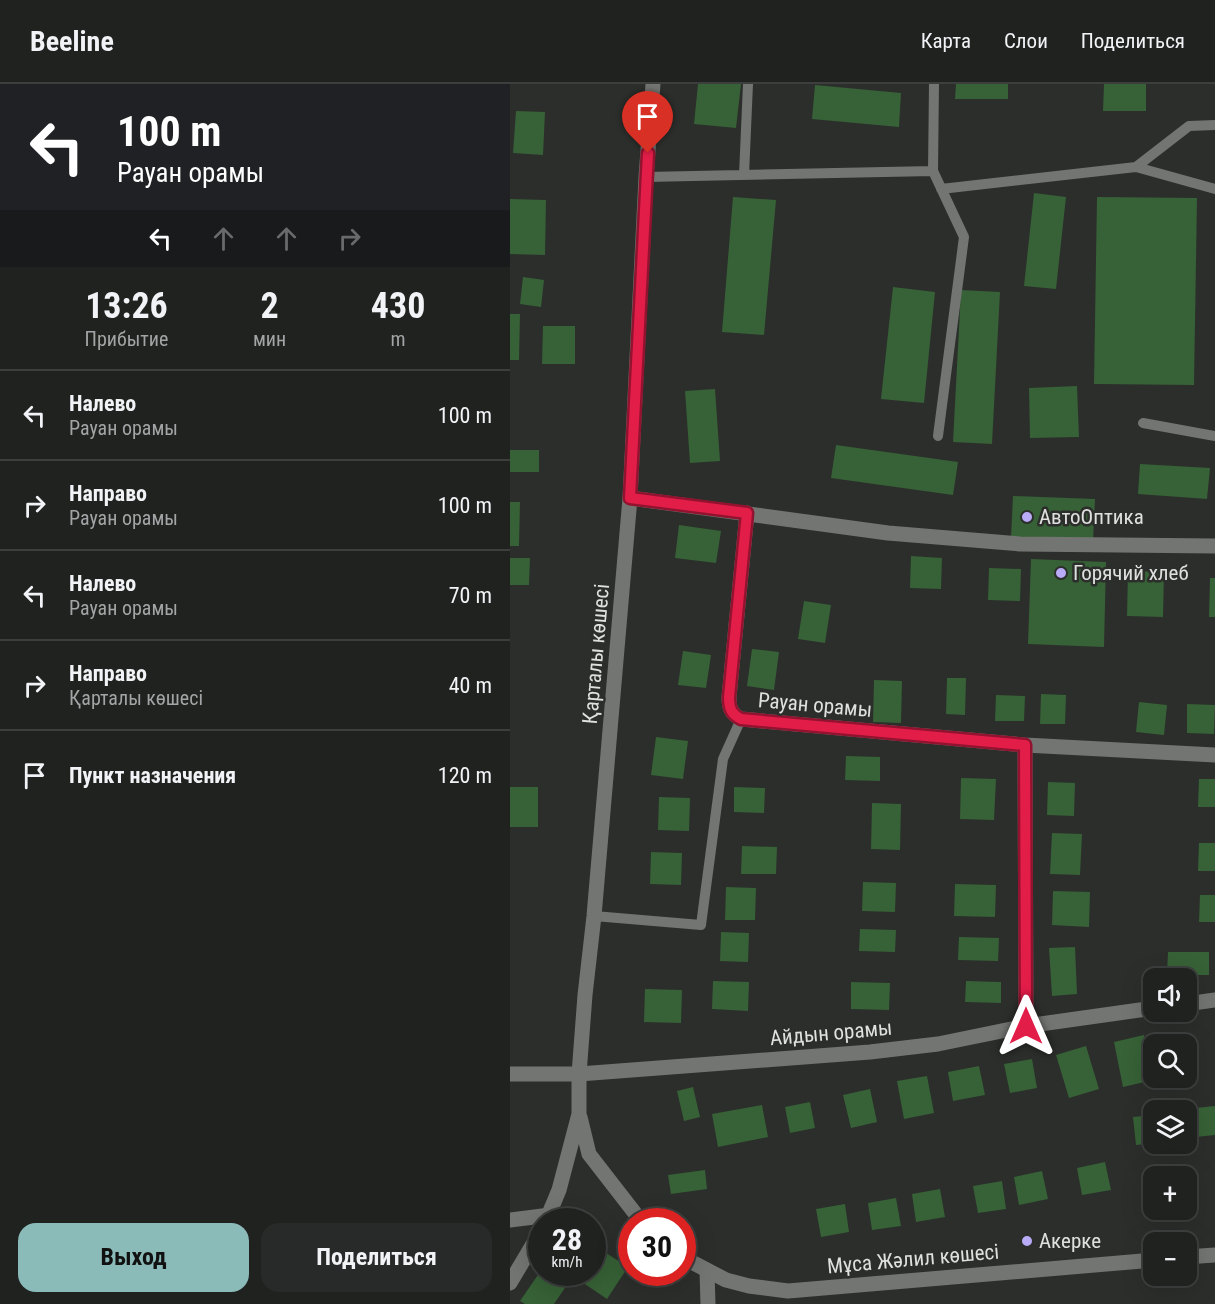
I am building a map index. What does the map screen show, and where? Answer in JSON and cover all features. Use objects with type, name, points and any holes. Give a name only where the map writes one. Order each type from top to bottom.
[{"type":"street","name":"Қарталы көшесі","points":[[552,1208],[559,1190],[579,1114],[579,1074],[630,498],[646,177],[653,84]]},
{"type":"street","points":[[630,498],[888,533],[1020,544],[1215,546]]},
{"type":"street","name":"Рауан орамы","points":[[747,513],[729,697],[729,708],[733,715],[741,719],[1025,745],[1215,755]]},
{"type":"street","points":[[1025,745],[1026,1026]]},
{"type":"street","points":[[1197,1002],[1215,1000]]},
{"type":"street","name":"Айдын орамы","points":[[510,1074],[579,1074],[882,1051],[938,1044],[1026,1026],[1143,1010]]},
{"type":"street","points":[[579,1114],[590,1154],[631,1208]]},
{"type":"street","points":[[510,1220],[528,1219]]},
{"type":"street","points":[[510,1283],[528,1253]]},
{"type":"street","points":[[1197,1256],[1215,1255]]},
{"type":"street","name":"Мұса Жәлил көшесі","points":[[696,1265],[726,1280],[749,1286],[788,1291],[1143,1261]]},
{"type":"street","points":[[706,1271],[708,1304]]},
{"type":"lane","points":[[744,175],[748,84]]},
{"type":"lane","points":[[934,84],[933,171],[964,237],[938,436]]},
{"type":"lane","points":[[1136,167],[1189,126],[1215,125]]},
{"type":"lane","points":[[941,189],[1136,167],[1215,189]]},
{"type":"lane","points":[[646,177],[933,171]]},
{"type":"lane","points":[[1143,423],[1215,436]]},
{"type":"lane","points":[[594,916],[701,925],[723,759],[741,719]]},
{"type":"building","points":[[698,84],[741,84],[736,128],[694,124]]},
{"type":"building","points":[[956,84],[1008,84],[1008,99],[955,99]]},
{"type":"building","points":[[1104,84],[1146,84],[1146,111],[1103,111]]},
{"type":"building","points":[[815,85],[901,93],[899,127],[812,119]]},
{"type":"building","points":[[516,111],[545,112],[543,155],[513,153]]},
{"type":"building","points":[[1034,193],[1066,197],[1056,289],[1024,286]]},
{"type":"building","points":[[733,197],[776,200],[764,335],[722,332]]},
{"type":"building","points":[[1097,197],[1197,198],[1194,385],[1094,384]]},
{"type":"building","points":[[510,199],[546,200],[545,255],[510,254]]},
{"type":"building","points":[[523,277],[544,280],[541,307],[520,304]]},
{"type":"building","points":[[893,287],[935,292],[924,403],[881,399]]},
{"type":"building","points":[[961,290],[1000,292],[992,444],[953,442]]},
{"type":"building","points":[[510,314],[520,314],[519,360],[510,360]]},
{"type":"building","points":[[543,326],[575,326],[575,364],[542,364]]},
{"type":"building","points":[[1077,386],[1079,437],[1030,438],[1029,388]]},
{"type":"building","points":[[715,389],[720,461],[690,463],[685,391]]},
{"type":"building","points":[[836,445],[958,462],[953,495],[831,478]]},
{"type":"building","points":[[510,450],[539,450],[539,472],[510,472]]},
{"type":"building","points":[[1140,464],[1210,468],[1207,499],[1138,494]]},
{"type":"building","points":[[1013,496],[1095,499],[1093,541],[1011,538]]},
{"type":"building","points":[[510,502],[520,502],[519,546],[510,546]]},
{"type":"building","points":[[679,525],[721,531],[716,563],[675,558]]},
{"type":"building","points":[[911,556],[942,558],[941,589],[910,588]]},
{"type":"building","points":[[510,558],[530,558],[529,585],[510,585]]},
{"type":"building","points":[[1031,559],[1106,562],[1104,647],[1028,644]]},
{"type":"building","points":[[989,568],[1021,569],[1020,601],[988,600]]},
{"type":"building","points":[[1128,571],[1164,572],[1163,617],[1127,616]]},
{"type":"building","points":[[1210,578],[1215,578],[1215,617],[1209,617]]},
{"type":"building","points":[[804,601],[831,605],[825,643],[798,639]]},
{"type":"building","points":[[752,649],[779,652],[774,690],[747,686]]},
{"type":"building","points":[[683,651],[711,655],[706,688],[678,685]]},
{"type":"building","points":[[947,678],[966,678],[965,715],[946,714]]},
{"type":"building","points":[[874,680],[902,681],[901,723],[873,722]]},
{"type":"building","points":[[1041,694],[1066,695],[1065,724],[1040,724]]},
{"type":"building","points":[[996,695],[1025,696],[1024,721],[995,721]]},
{"type":"building","points":[[1139,702],[1167,705],[1164,735],[1136,732]]},
{"type":"building","points":[[1187,704],[1215,705],[1214,734],[1187,733]]},
{"type":"building","points":[[656,737],[688,741],[683,779],[651,775]]},
{"type":"building","points":[[846,756],[880,757],[880,781],[845,780]]},
{"type":"building","points":[[961,778],[996,779],[994,820],[960,819]]},
{"type":"building","points":[[1199,779],[1215,779],[1215,807],[1198,807]]},
{"type":"building","points":[[1048,782],[1075,783],[1074,816],[1047,815]]},
{"type":"building","points":[[510,787],[538,787],[538,827],[510,827]]},
{"type":"building","points":[[734,787],[765,788],[764,813],[734,812]]},
{"type":"building","points":[[659,797],[690,798],[689,831],[658,830]]},
{"type":"building","points":[[872,803],[901,804],[900,850],[871,849]]},
{"type":"building","points":[[1052,833],[1082,834],[1080,875],[1050,874]]},
{"type":"building","points":[[1199,843],[1215,843],[1215,871],[1198,871]]},
{"type":"building","points":[[742,846],[777,847],[776,874],[741,874]]},
{"type":"building","points":[[651,852],[682,853],[681,885],[650,884]]},
{"type":"building","points":[[863,882],[896,883],[895,912],[862,911]]},
{"type":"building","points":[[955,884],[996,885],[995,917],[954,916]]},
{"type":"building","points":[[726,887],[756,888],[755,920],[725,920]]},
{"type":"building","points":[[1053,891],[1090,892],[1089,927],[1052,925]]},
{"type":"building","points":[[1200,895],[1215,895],[1215,922],[1199,922]]},
{"type":"building","points":[[860,929],[896,930],[895,952],[859,951]]},
{"type":"building","points":[[721,932],[749,933],[748,962],[720,961]]},
{"type":"building","points":[[959,937],[999,938],[998,961],[958,960]]},
{"type":"building","points":[[1075,947],[1077,994],[1052,996],[1049,948]]},
{"type":"building","points":[[1168,952],[1209,952],[1209,975],[1197,975],[1197,968],[1167,968]]},
{"type":"building","points":[[713,981],[749,982],[748,1011],[712,1009]]},
{"type":"building","points":[[966,981],[1001,982],[1001,1003],[965,1002]]},
{"type":"building","points":[[851,982],[890,983],[889,1010],[851,1009]]},
{"type":"building","points":[[645,989],[682,990],[681,1023],[644,1022]]},
{"type":"building","points":[[1143,1035],[1143,1082],[1123,1087],[1114,1042]]},
{"type":"building","points":[[1086,1046],[1099,1089],[1069,1098],[1056,1055]]},
{"type":"building","points":[[1032,1059],[1037,1088],[1010,1093],[1004,1064]]},
{"type":"building","points":[[979,1066],[985,1095],[953,1101],[948,1072]]},
{"type":"building","points":[[927,1076],[934,1113],[904,1119],[897,1081]]},
{"type":"building","points":[[693,1087],[700,1117],[684,1121],[677,1091]]},
{"type":"building","points":[[870,1089],[877,1122],[851,1128],[843,1095]]},
{"type":"building","points":[[810,1102],[815,1128],[790,1133],[785,1107]]},
{"type":"building","points":[[762,1105],[768,1137],[718,1147],[712,1114]]},
{"type":"building","points":[[1215,1106],[1215,1135],[1197,1137],[1197,1108]]},
{"type":"building","points":[[1143,1116],[1143,1144],[1136,1145],[1133,1117]]},
{"type":"building","points":[[1105,1162],[1111,1190],[1082,1195],[1077,1168]]},
{"type":"building","points":[[705,1170],[707,1189],[671,1194],[668,1175]]},
{"type":"building","points":[[1042,1171],[1048,1199],[1019,1205],[1014,1177]]},
{"type":"building","points":[[1002,1181],[1006,1209],[978,1213],[973,1186]]},
{"type":"building","points":[[940,1189],[945,1217],[916,1222],[912,1194]]},
{"type":"building","points":[[896,1198],[901,1226],[872,1230],[868,1203]]},
{"type":"building","points":[[845,1204],[849,1232],[821,1237],[816,1209]]},
{"type":"building","points":[[606,1253],[618,1261],[618,1282],[607,1299],[588,1286],[606,1286]]},
{"type":"building","points":[[530,1286],[566,1286],[554,1304],[525,1304],[520,1301]]},
{"type":"place","name":"АвтоОптика","points":[[1027,517]]},
{"type":"place","name":"Горячий хлеб","points":[[1061,573]]},
{"type":"place","name":"Акерке","points":[[1027,1241]]},
{"type":"route","points":[[648,153],[630,498],[747,513],[729,697],[729,708],[733,715],[741,719],[1025,745],[1026,1026]]}]
